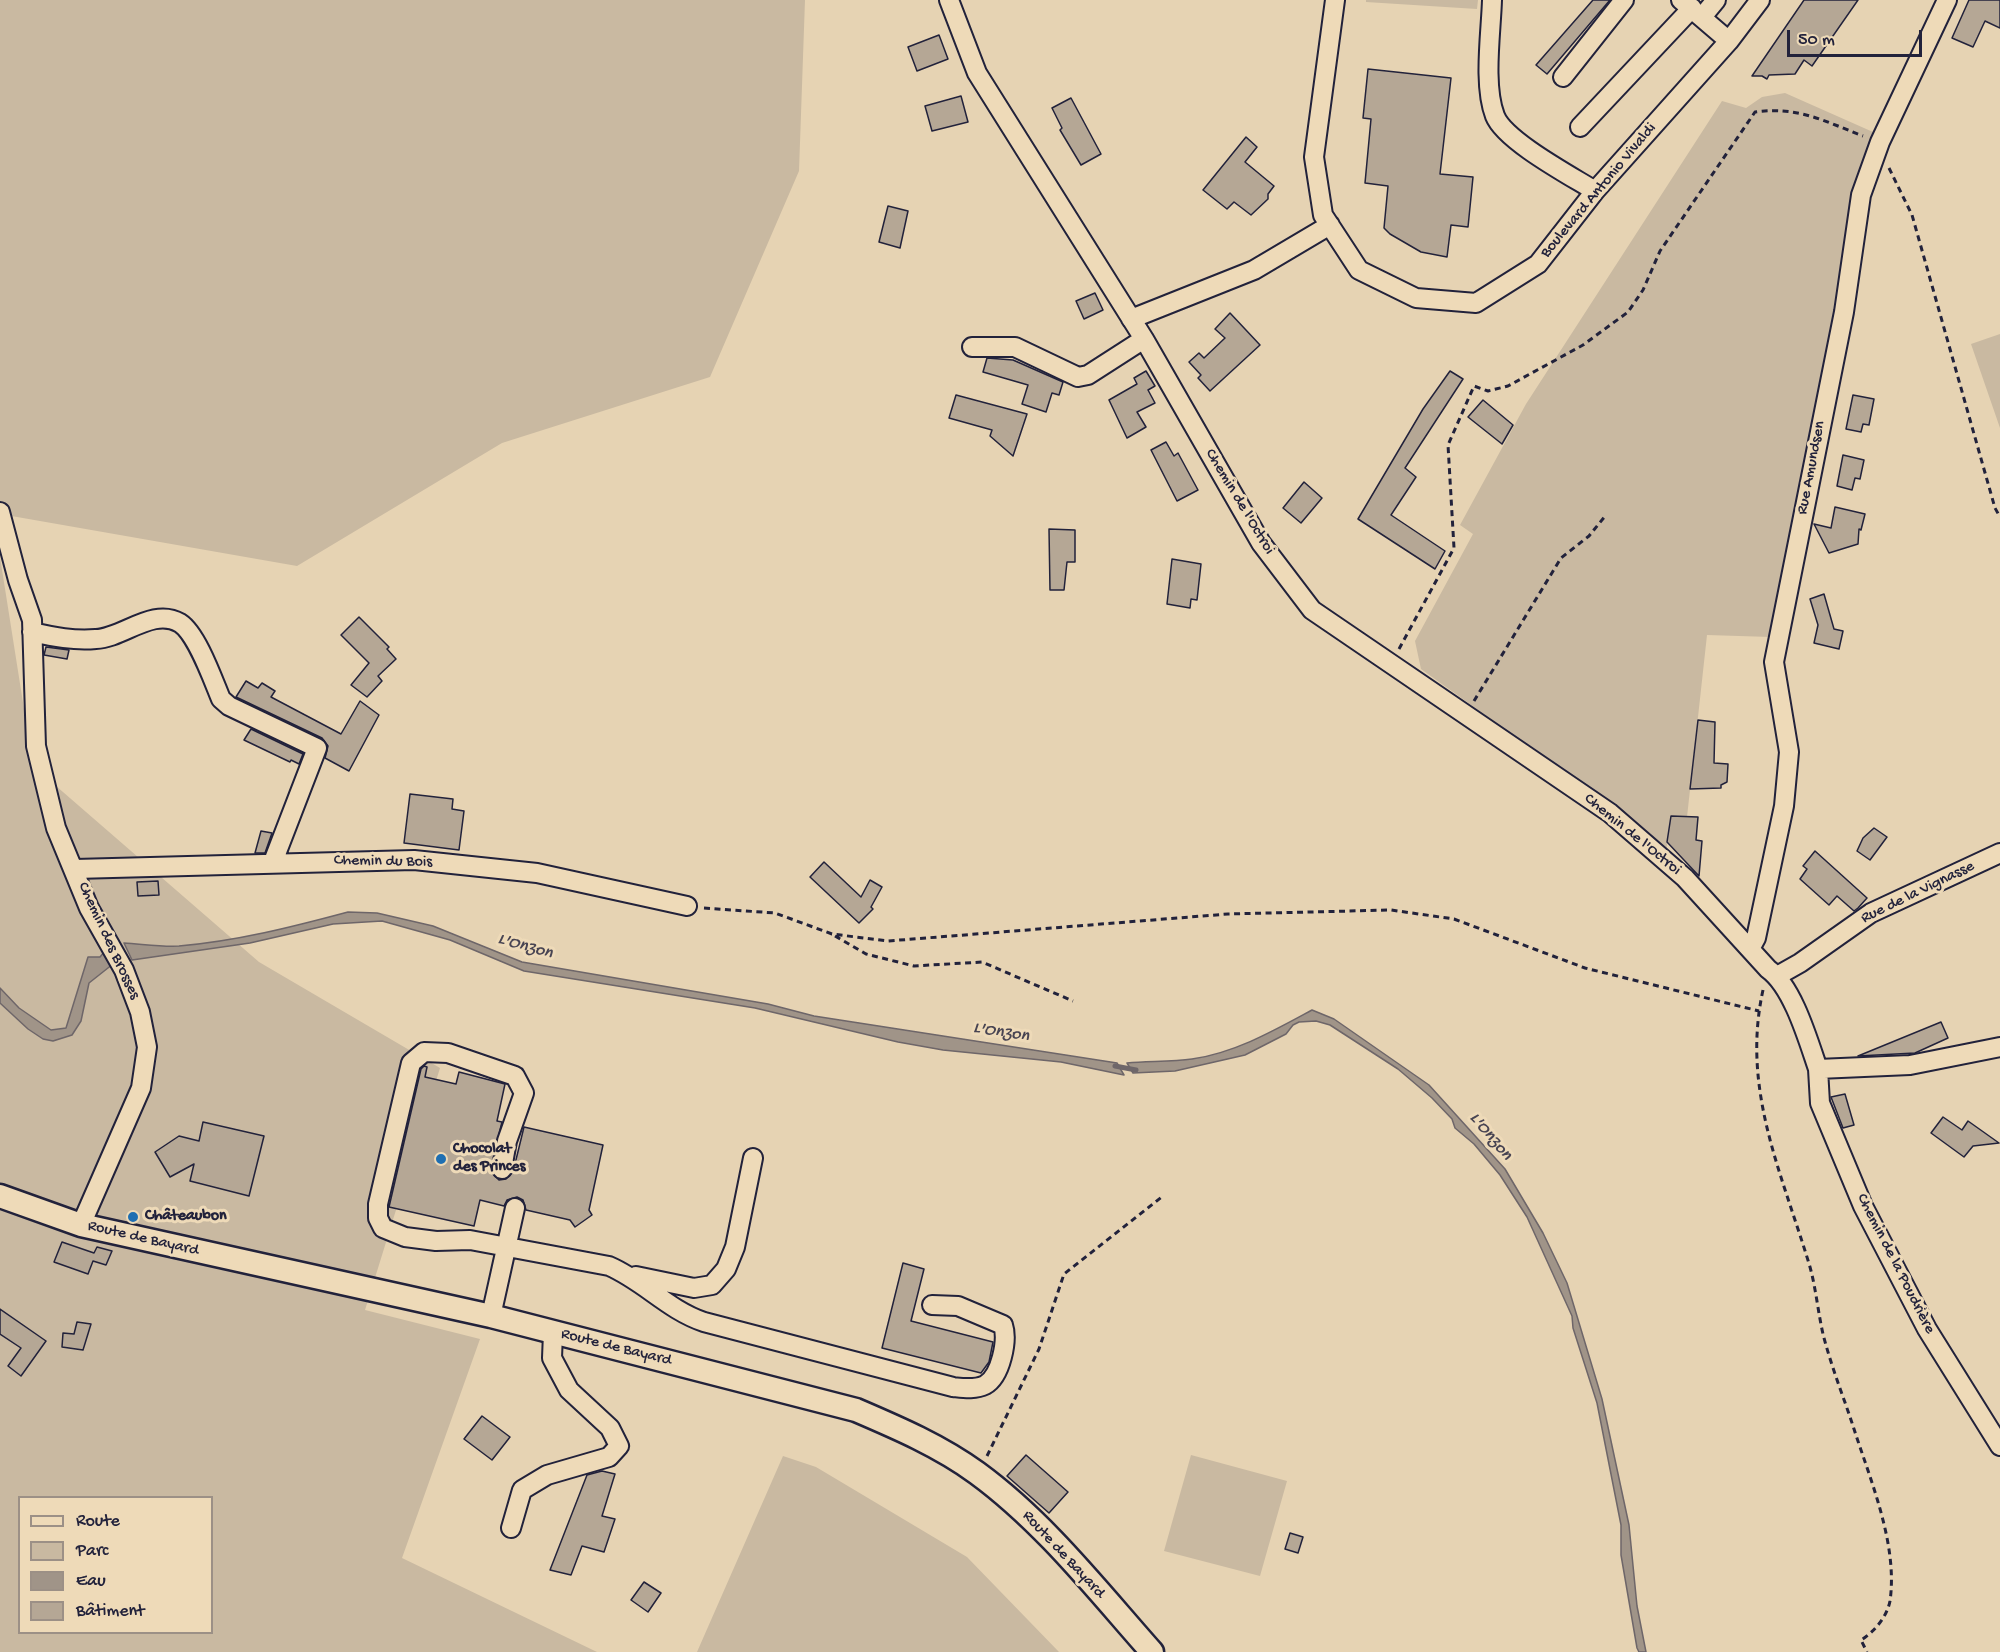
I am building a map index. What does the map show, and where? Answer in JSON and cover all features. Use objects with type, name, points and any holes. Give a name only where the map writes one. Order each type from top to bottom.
[{"type":"main road","name":"Route de Bayard","points":[[0,1196],[81,1225],[491,1316],[856,1410],[910,1433],[978,1474],[1034,1520],[1152,1652]]},
{"type":"street","name":"Chemin de l'Octroi","points":[[950,0],[977,74],[1143,339],[1261,543],[1312,610],[1610,813],[1685,878],[1773,973]]},
{"type":"street","name":"Boulevard Antonio Vivaldi","points":[[1335,0],[1314,157],[1323,215],[1359,270],[1416,297],[1476,303],[1538,264],[1595,191],[1729,41],[1760,0]]},
{"type":"street","points":[[1492,0],[1490,83],[1495,117],[1521,145],[1595,191]]},
{"type":"street","points":[[1563,77],[1624,0]]},
{"type":"street","points":[[1580,128],[1692,8],[1716,0]]},
{"type":"street","name":"Rue Amundsen","points":[[1750,949],[1756,938],[1782,817],[1789,752],[1774,662],[1844,312],[1861,195],[1878,148],[1947,0]]},
{"type":"street","points":[[1692,8],[1729,41]]},
{"type":"street","points":[[1131,320],[1254,270],[1330,225]]},
{"type":"street","points":[[972,347],[1015,347],[1078,376],[1088,375],[1143,339]]},
{"type":"street","name":"Chemin des Brosses","points":[[0,512],[18,580],[32,620],[36,746],[56,828],[75,869],[89,908],[124,970],[140,1012],[147,1047],[141,1088],[81,1225]]},
{"type":"street","points":[[32,632],[67,639],[98,639],[117,635],[143,622],[163,619],[180,623],[193,638],[221,699],[229,706],[317,748],[273,862]]},
{"type":"street","name":"Rue de la Vignasse","points":[[1773,973],[1871,913],[1998,856]]},
{"type":"street","name":"Chemin du Bois","points":[[75,869],[414,860],[537,873],[687,906]]},
{"type":"street","name":"Chemin de la Poudrière","points":[[1773,973],[1804,1027],[1818,1069],[1820,1103],[1863,1206],[1928,1329],[2000,1446]]},
{"type":"street","points":[[1818,1069],[1910,1065],[2000,1047]]},
{"type":"street","points":[[502,1169],[507,1141],[524,1093],[515,1077],[448,1053],[423,1052],[411,1063],[378,1204],[378,1218],[383,1228],[405,1237],[436,1241],[470,1240],[507,1249],[609,1266],[631,1275],[694,1288],[712,1285],[726,1269],[735,1247],[753,1158]]},
{"type":"street","points":[[491,1316],[515,1208]]},
{"type":"street","points":[[631,1275],[668,1306],[704,1322],[952,1387],[973,1388],[985,1385],[994,1377],[999,1365],[1006,1334],[1003,1325],[958,1306],[932,1305]]},
{"type":"street","points":[[511,1528],[522,1490],[547,1475],[609,1457],[620,1446],[610,1428],[569,1390],[552,1358],[554,1333]]},
{"type":"path","points":[[1391,664],[1454,548],[1448,445],[1474,386],[1488,391],[1523,379],[1599,335],[1628,312],[1642,290],[1660,251],[1755,112],[1773,109],[1798,111],[1878,148],[1912,215],[1995,508],[2000,517]]},
{"type":"path","points":[[1465,715],[1561,558],[1589,536],[1606,515]]},
{"type":"path","points":[[687,906],[775,913],[832,934],[866,954],[914,966],[981,962],[1073,1001]]},
{"type":"path","points":[[832,934],[888,942],[1228,914],[1391,910],[1454,919],[1585,968],[1759,1011]]},
{"type":"path","points":[[1773,973],[1759,1011],[1755,1049],[1756,1070],[1767,1135],[1811,1270],[1823,1336],[1876,1497],[1889,1555],[1890,1603],[1875,1631],[1861,1641],[1867,1652]]},
{"type":"path","points":[[978,1474],[1039,1349],[1064,1274],[1163,1196]]},
{"type":"green space","points":[[0,0],[805,0],[799,171],[710,377],[502,443],[297,566],[0,514]]},
{"type":"green space","points":[[1366,0],[1478,0],[1477,9],[1366,2]]},
{"type":"green space","points":[[1785,93],[1873,132],[1856,185],[1838,311],[1825,357],[1771,637],[1707,635],[1687,817],[1671,816],[1666,852],[1634,822],[1421,669],[1415,641],[1473,534],[1460,525],[1526,404],[1722,101],[1746,108],[1762,97]]},
{"type":"green space","points":[[2000,334],[2000,428],[1971,344]]},
{"type":"green space","points":[[0,557],[33,766],[259,962],[440,1068],[365,1310],[480,1339],[402,1558],[597,1652],[0,1652]]},
{"type":"green space","points":[[1191,1455],[1287,1481],[1260,1576],[1164,1551]]},
{"type":"green space","points":[[783,1456],[816,1467],[967,1557],[1059,1652],[697,1652]]},
{"type":"water","points":[[348,912],[377,913],[433,926],[522,962],[768,1004],[814,1016],[1117,1063],[1124,1075],[1061,1062],[943,1050],[898,1042],[755,1008],[524,971],[450,940],[382,921],[333,924],[250,943],[132,960],[124,943],[158,946],[201,944],[264,933]]},
{"type":"water","points":[[105,951],[113,964],[89,983],[81,1021],[72,1035],[53,1041],[43,1039],[28,1029],[0,1003],[0,988],[19,1008],[51,1030],[66,1028],[88,957],[100,957]]},
{"type":"water","points":[[1312,1010],[1334,1019],[1429,1085],[1505,1169],[1543,1233],[1567,1283],[1602,1399],[1629,1525],[1637,1606],[1646,1652],[1639,1652],[1637,1648],[1621,1555],[1621,1525],[1597,1403],[1573,1328],[1572,1316],[1527,1217],[1500,1175],[1474,1144],[1455,1128],[1452,1119],[1432,1098],[1398,1069],[1330,1025],[1316,1021],[1299,1022],[1293,1025],[1286,1034],[1245,1055],[1175,1071],[1133,1073],[1127,1063],[1184,1060],[1224,1052],[1254,1040]]},
{"type":"building","points":[[1593,0],[1610,0],[1547,74],[1536,65]]},
{"type":"building","points":[[1804,0],[1858,0],[1812,66],[1804,60],[1795,74],[1769,75],[1767,79],[1762,76],[1752,76]]},
{"type":"building","points":[[1969,0],[2000,0],[2000,28],[1985,21],[1973,47],[1952,38]]},
{"type":"building","points":[[939,35],[948,59],[917,71],[908,47]]},
{"type":"building","points":[[1368,69],[1451,78],[1440,174],[1473,177],[1468,227],[1451,225],[1447,257],[1421,252],[1390,234],[1384,228],[1388,186],[1365,183],[1371,119],[1363,118]]},
{"type":"building","points":[[961,96],[968,122],[932,131],[925,106]]},
{"type":"building","points":[[1071,98],[1101,154],[1081,165],[1060,130],[1062,128],[1052,108]]},
{"type":"building","points":[[1246,137],[1257,147],[1245,162],[1274,186],[1268,194],[1268,199],[1251,215],[1234,202],[1227,209],[1203,190]]},
{"type":"building","points":[[888,206],[908,211],[900,248],[879,242]]},
{"type":"building","points":[[1095,293],[1103,310],[1084,319],[1076,301]]},
{"type":"building","points":[[1230,313],[1260,345],[1210,391],[1198,378],[1201,375],[1189,362],[1199,353],[1204,358],[1225,338],[1215,329]]},
{"type":"building","points":[[987,358],[1013,360],[1063,382],[1059,395],[1052,393],[1046,412],[1022,404],[1028,385],[983,372]]},
{"type":"building","points":[[1146,371],[1155,386],[1148,390],[1155,403],[1137,412],[1146,427],[1127,438],[1109,400],[1137,384],[1134,378]]},
{"type":"building","points":[[1450,371],[1463,379],[1405,468],[1416,477],[1391,515],[1445,551],[1435,569],[1358,519],[1423,409]]},
{"type":"building","points":[[956,395],[1027,414],[1013,456],[990,436],[992,430],[949,418]]},
{"type":"building","points":[[1853,395],[1874,399],[1869,425],[1863,424],[1861,432],[1846,429]]},
{"type":"building","points":[[1483,400],[1513,425],[1502,444],[1468,417]]},
{"type":"building","points":[[1166,442],[1174,456],[1178,453],[1198,490],[1177,501],[1151,450]]},
{"type":"building","points":[[1843,455],[1864,460],[1860,479],[1855,478],[1852,490],[1837,486]]},
{"type":"building","points":[[1304,482],[1322,498],[1301,523],[1283,508]]},
{"type":"building","points":[[1835,507],[1865,514],[1861,530],[1859,529],[1858,544],[1829,553],[1814,524],[1831,528]]},
{"type":"building","points":[[1049,529],[1075,530],[1075,562],[1067,562],[1064,590],[1050,590]]},
{"type":"building","points":[[1172,559],[1201,564],[1197,600],[1191,599],[1190,608],[1167,604]]},
{"type":"building","points":[[1824,594],[1834,629],[1843,631],[1839,649],[1814,643],[1818,625],[1810,599]]},
{"type":"building","points":[[359,617],[389,647],[387,649],[396,659],[378,676],[382,681],[367,697],[351,685],[369,663],[341,635]]},
{"type":"building","points":[[46,647],[69,650],[67,659],[44,655]]},
{"type":"building","points":[[246,681],[258,688],[262,683],[275,691],[271,697],[341,734],[360,701],[379,715],[349,771],[325,758],[328,746],[322,738],[236,697]]},
{"type":"building","points":[[1698,720],[1715,722],[1714,763],[1728,764],[1727,782],[1721,785],[1721,788],[1690,789]]},
{"type":"building","points":[[251,729],[303,754],[299,764],[244,740]]},
{"type":"building","points":[[410,794],[453,799],[452,809],[464,811],[459,850],[404,843]]},
{"type":"building","points":[[1671,816],[1698,817],[1696,840],[1702,841],[1699,876],[1667,842]]},
{"type":"building","points":[[1874,828],[1887,837],[1870,860],[1857,851],[1863,838]]},
{"type":"building","points":[[261,831],[272,833],[265,853],[255,853]]},
{"type":"building","points":[[1815,851],[1867,898],[1854,911],[1837,896],[1829,905],[1800,879],[1807,869],[1803,866]]},
{"type":"building","points":[[824,862],[861,897],[870,880],[882,887],[871,907],[873,909],[859,923],[810,877]]},
{"type":"building","points":[[158,881],[159,895],[138,896],[137,882]]},
{"type":"building","points":[[1941,1022],[1948,1038],[1915,1053],[1858,1056]]},
{"type":"building","name":"Chocolat des Princes","points":[[424,1066],[427,1067],[425,1077],[456,1084],[459,1072],[505,1084],[497,1121],[502,1122],[491,1167],[492,1173],[499,1180],[506,1179],[513,1172],[524,1127],[603,1145],[589,1210],[592,1215],[575,1227],[570,1220],[526,1210],[523,1200],[517,1197],[507,1200],[504,1206],[480,1200],[474,1226],[389,1207],[421,1069]]},
{"type":"building","points":[[1845,1094],[1854,1125],[1843,1128],[1831,1097]]},
{"type":"building","points":[[1943,1117],[1962,1130],[1968,1121],[1999,1143],[1973,1146],[1964,1157],[1931,1133]]},
{"type":"building","points":[[203,1122],[264,1136],[249,1196],[190,1181],[194,1164],[170,1177],[155,1152],[179,1136],[199,1141]]},
{"type":"building","points":[[62,1242],[94,1253],[97,1247],[112,1251],[106,1265],[93,1261],[88,1274],[54,1262]]},
{"type":"building","points":[[903,1263],[924,1269],[911,1321],[993,1342],[989,1362],[981,1373],[882,1348]]},
{"type":"building","points":[[0,1309],[46,1341],[21,1376],[8,1366],[21,1348],[0,1334]]},
{"type":"building","points":[[77,1322],[91,1324],[83,1350],[62,1347],[63,1333],[74,1334]]},
{"type":"building","points":[[482,1416],[510,1437],[492,1460],[464,1439]]},
{"type":"building","points":[[1026,1455],[1068,1492],[1049,1513],[1007,1476]]},
{"type":"building","points":[[602,1471],[615,1474],[602,1516],[615,1519],[604,1552],[582,1546],[571,1575],[550,1570],[587,1475]]},
{"type":"building","points":[[1290,1533],[1303,1537],[1298,1553],[1285,1549]]},
{"type":"building","points":[[644,1582],[661,1593],[648,1612],[631,1600]]},
{"type":"waterway","name":"L'Onzon","points":[[1115,1066],[1136,1070]]},
{"type":"place","name":"Chocolat des Princes","points":[[441,1159]]},
{"type":"place","name":"Châteaubon","points":[[133,1217]]}]
